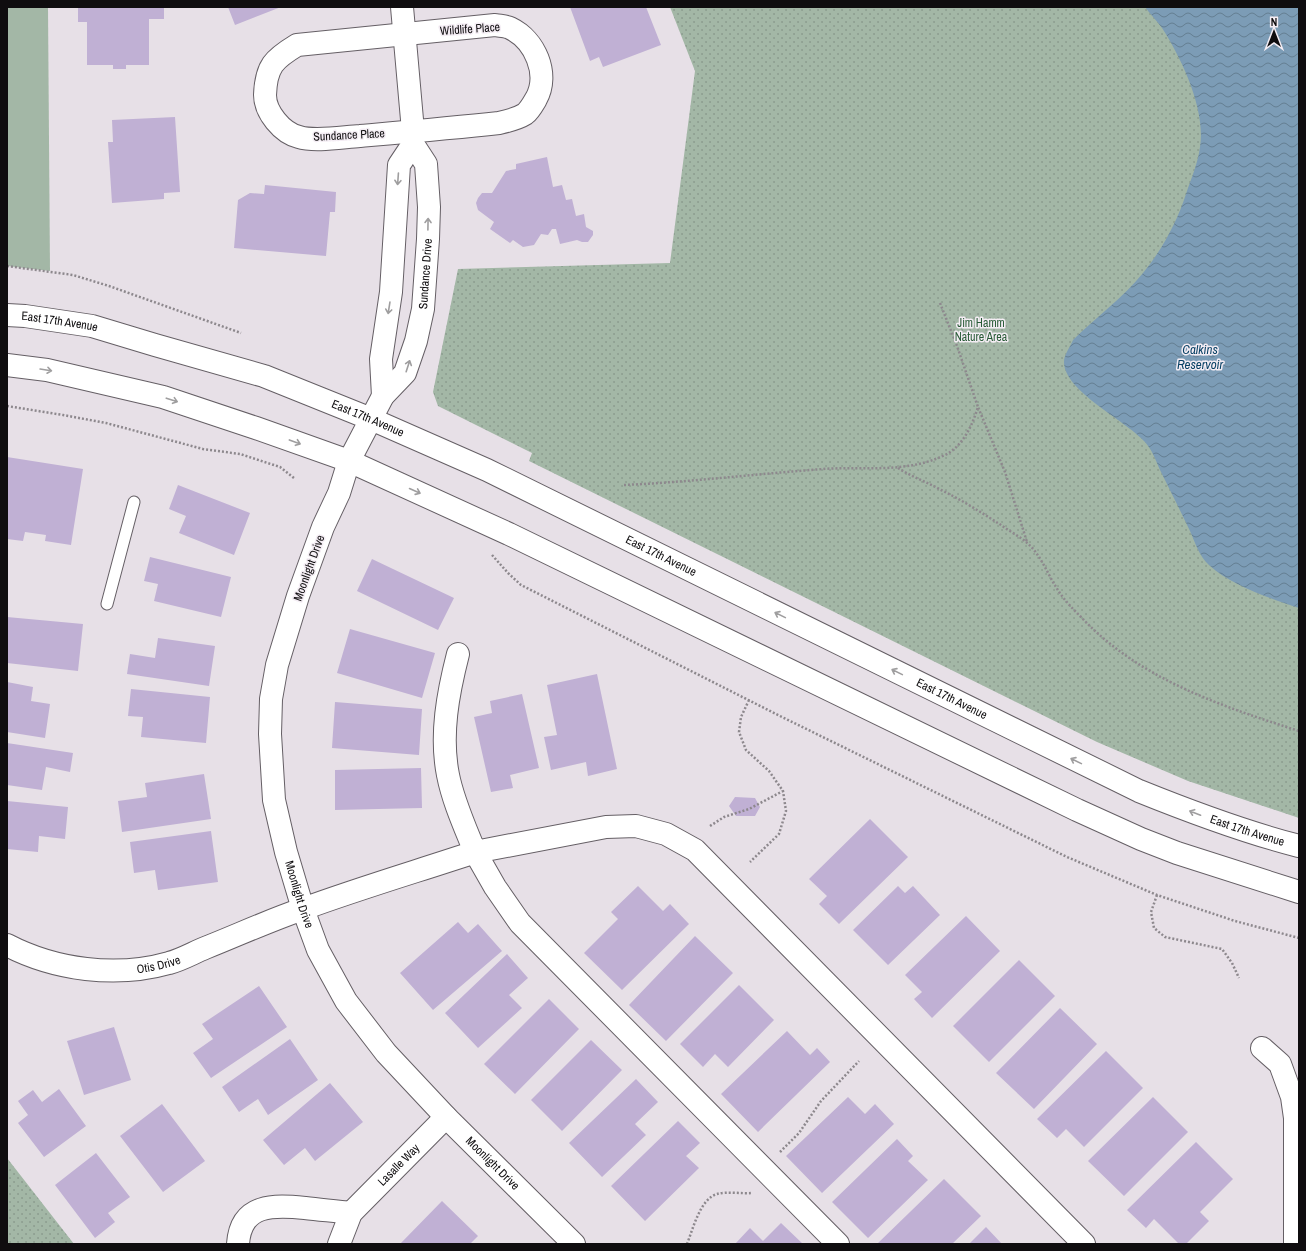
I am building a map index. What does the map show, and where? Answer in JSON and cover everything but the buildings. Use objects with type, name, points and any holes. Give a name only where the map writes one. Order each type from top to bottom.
[{"type":"street","name":"Sundance Drive","points":[[349,461],[383,396],[405,373],[416,341],[423,309],[429,207],[426,164],[413,138],[402,7]]},
{"type":"street","name":"Wildlife Place","points":[[405,35],[495,25],[509,28],[521,36],[532,48],[540,64],[542,79],[539,94],[531,107],[526,113],[518,118],[499,123],[413,138]]},
{"type":"street","name":"Sundance Place","points":[[405,35],[297,45],[275,60],[269,69],[265,96],[270,111],[280,127],[299,137],[321,139],[413,138]]},
{"type":"street","points":[[383,396],[381,359],[391,292],[399,165],[413,138]]},
{"type":"street","name":"East 17th Avenue","points":[[7,315],[25,316],[92,326],[264,376],[371,419],[488,470],[1139,791],[1244,830],[1299,846]]},
{"type":"street","points":[[7,365],[47,370],[163,397],[349,461],[516,537],[1077,810],[1141,839],[1177,853],[1299,892]]},
{"type":"street","name":"Moonlight Drive","points":[[349,461],[339,493],[323,527],[298,596],[278,665],[271,699],[270,734],[274,800],[286,852],[303,909],[318,950],[346,1001],[386,1052],[446,1117],[574,1244]]},
{"type":"street","points":[[458,654],[450,687],[446,718],[448,775],[459,812],[475,852],[495,887],[520,923],[838,1244]]},
{"type":"street","name":"Otis Drive","points":[[7,945],[31,956],[80,968],[108,970],[147,968],[170,963],[303,909],[475,852],[606,827],[636,826],[666,834],[695,850],[1084,1244]]},
{"type":"street","points":[[1262,1048],[1280,1064],[1292,1097],[1295,1118],[1295,1244]]},
{"type":"street","name":"Lasalle Way","points":[[351,1213],[446,1117]]},
{"type":"street","points":[[238,1244],[241,1230],[248,1218],[253,1213],[264,1208],[287,1206],[351,1213],[339,1244]]},
{"type":"lane","points":[[106,604],[134,502]]},
{"type":"path","points":[[7,266],[73,275],[109,286],[241,333]]},
{"type":"path","points":[[940,302],[978,407],[1010,487],[1027,542]]},
{"type":"path","points":[[7,406],[99,422],[203,449],[240,454],[280,467],[294,478]]},
{"type":"path","points":[[624,485],[832,469],[897,468],[911,466],[927,462],[945,455],[955,449],[968,432],[978,407]]},
{"type":"path","points":[[897,468],[907,475],[958,499],[1027,542],[1038,556],[1057,588],[1068,603],[1084,620],[1116,649],[1172,683],[1238,710],[1299,731]]},
{"type":"path","points":[[488,550],[508,573],[521,585],[749,700],[1067,857],[1157,894],[1235,921],[1299,938]]},
{"type":"path","points":[[749,700],[741,717],[739,732],[746,750],[769,771],[783,791],[786,812],[779,834],[750,862]]},
{"type":"path","points":[[710,826],[724,817],[749,809],[783,791]]},
{"type":"path","points":[[1157,894],[1152,912],[1154,928],[1165,937],[1222,949],[1232,963],[1238,978]]},
{"type":"path","points":[[778,1154],[799,1133],[821,1101],[859,1061]]},
{"type":"path","points":[[687,1244],[697,1219],[707,1200],[718,1194],[757,1192]]},
{"type":"green space","points":[[7,7],[48,7],[50,271],[7,266]]},
{"type":"green space","name":"Jim Hamm Nature Area","points":[[670,7],[1299,7],[1299,818],[1188,781],[1097,742],[529,461],[532,453],[438,406],[433,392],[458,269],[670,263],[695,71]]},
{"type":"green space","points":[[7,1158],[74,1244],[7,1244]]},
{"type":"water","name":"Calkins Reservoir","points":[[1145,7],[1299,7],[1299,608],[1251,591],[1229,579],[1209,565],[1198,549],[1154,455],[1147,444],[1084,394],[1074,384],[1067,373],[1064,362],[1073,340],[1135,282],[1163,245],[1182,204],[1199,153],[1201,133],[1196,101],[1191,85],[1170,40]]}]
